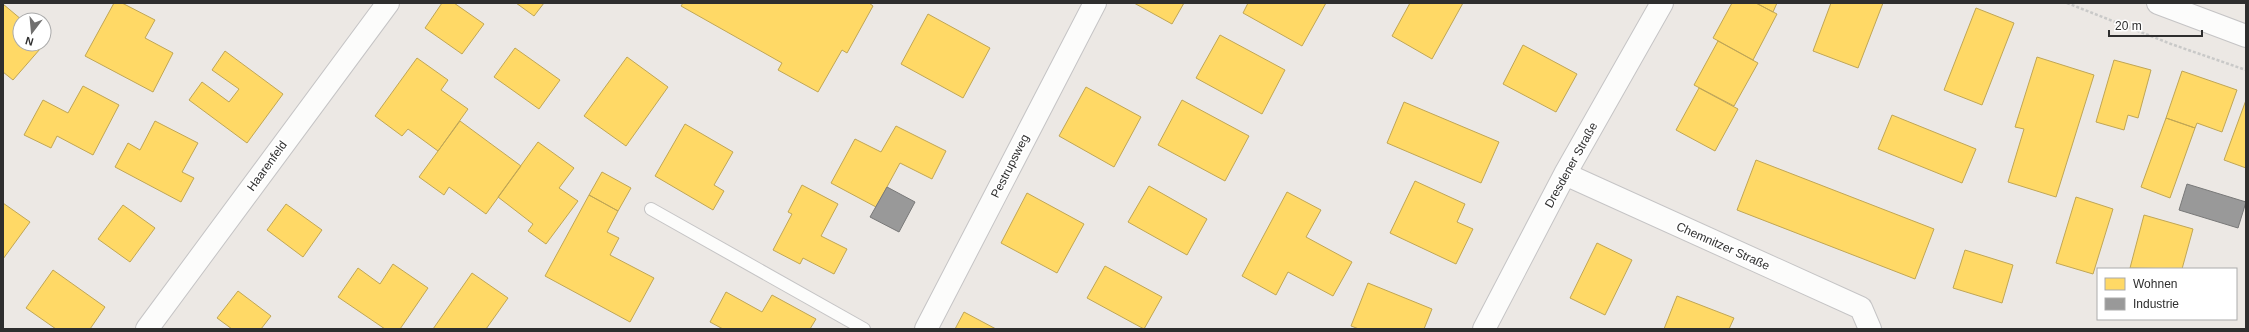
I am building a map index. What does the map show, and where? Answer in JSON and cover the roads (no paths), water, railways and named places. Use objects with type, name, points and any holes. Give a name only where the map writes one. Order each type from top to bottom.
[{"type":"street","name":"Haarenfeld","points":[[147,329],[388,3]]},
{"type":"street","name":"Pestrupsweg","points":[[926,329],[1095,3]]},
{"type":"street","name":"Dresdener Straße","points":[[1484,329],[1565,174],[1662,3]]},
{"type":"street","points":[[2158,3],[2246,36]]},
{"type":"street","name":"Chemnitzer Straße","points":[[1565,174],[1861,308],[1870,329]]},
{"type":"lane","points":[[651,209],[864,329]]}]
